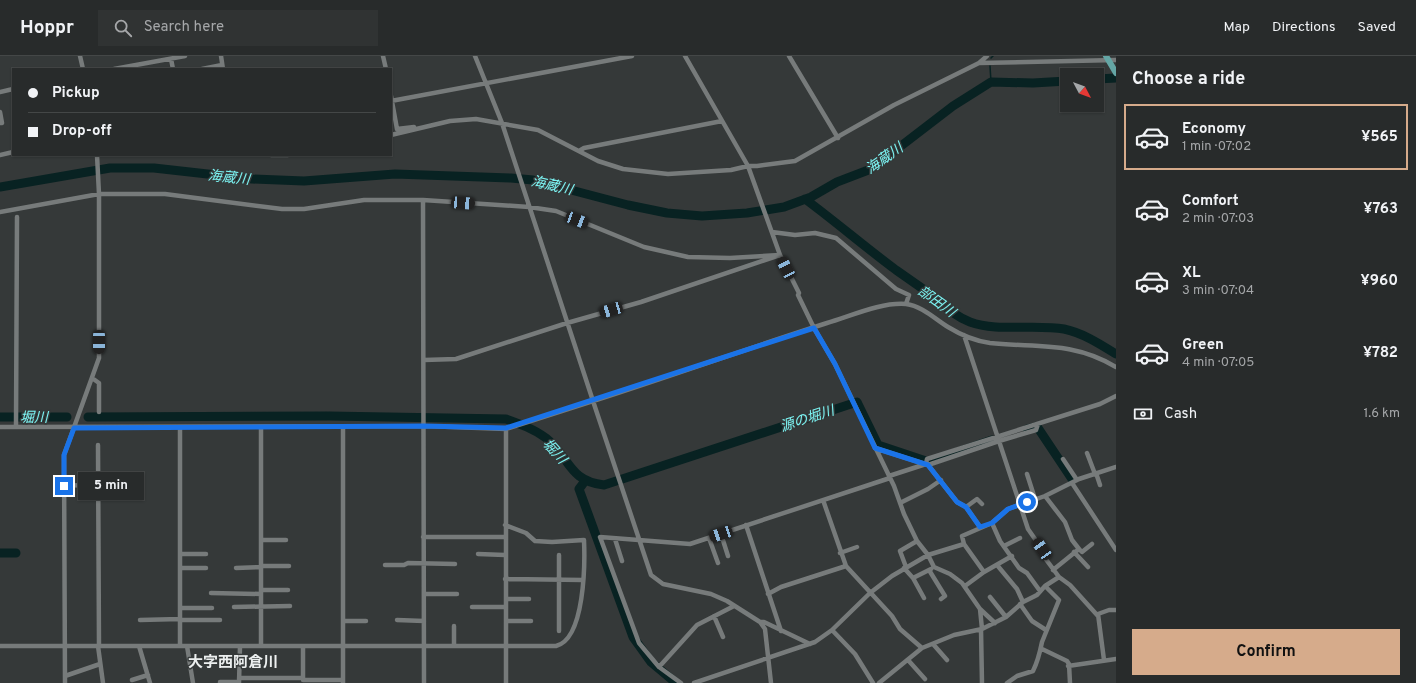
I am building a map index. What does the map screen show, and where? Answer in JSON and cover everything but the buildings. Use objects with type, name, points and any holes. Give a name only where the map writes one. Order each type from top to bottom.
[{"type":"main road","points":[[1106,56],[1116,73]]},
{"type":"street","points":[[80,56],[82,68]]},
{"type":"street","points":[[120,68],[185,56]]},
{"type":"street","points":[[212,68],[223,67],[221,56]]},
{"type":"street","points":[[383,56],[386,68]]},
{"type":"street","points":[[475,56],[502,123],[651,575],[655,580],[663,584],[711,594],[760,622],[764,622],[780,631],[810,644]]},
{"type":"street","points":[[392,100],[487,84],[632,56]]},
{"type":"street","points":[[685,56],[748,166],[780,255],[799,293],[798,295],[814,328],[835,364],[890,477],[917,541],[928,555],[934,567],[950,574],[965,586],[980,609],[995,623]]},
{"type":"street","points":[[789,56],[838,138]]},
{"type":"street","points":[[392,135],[450,121],[470,119],[538,130],[607,164],[640,172],[683,174],[731,170],[748,166],[795,161],[894,105],[979,63],[988,56]]},
{"type":"street","points":[[171,58],[173,68]]},
{"type":"street","points":[[979,63],[1057,58],[1116,60]]},
{"type":"street","points":[[147,63],[148,68]]},
{"type":"street","points":[[0,92],[12,89]]},
{"type":"street","points":[[392,105],[397,129],[425,127]]},
{"type":"street","points":[[0,112],[2,123],[0,123]]},
{"type":"street","points":[[579,151],[584,148],[722,121]]},
{"type":"street","points":[[0,155],[12,152]]},
{"type":"street","points":[[66,683],[64,455],[99,358],[99,194],[97,156]]},
{"type":"street","points":[[0,212],[99,194],[165,194],[282,209],[304,209],[364,200],[423,200],[529,207],[556,211],[636,244],[682,256],[730,258],[780,255]]},
{"type":"street","points":[[423,200],[424,683]]},
{"type":"street","points":[[16,426],[17,217]]},
{"type":"street","points":[[772,231],[795,235],[815,233],[836,238],[896,289],[909,295],[906,304]]},
{"type":"street","points":[[424,360],[456,359],[567,323],[641,302],[780,255]]},
{"type":"street","points":[[0,427],[180,428],[424,425],[506,428],[878,308],[906,304],[922,310],[964,336],[990,342],[1072,348],[1091,353],[1116,367]]},
{"type":"street","points":[[964,336],[1028,528],[1053,570],[1059,577],[1070,585],[1098,616],[1104,660]]},
{"type":"street","points":[[92,378],[99,383],[99,412]]},
{"type":"street","points":[[680,683],[659,667],[645,652],[635,636],[600,537],[686,544],[709,538],[1100,404],[1116,396]]},
{"type":"street","points":[[998,439],[1036,430],[1038,424]]},
{"type":"street","points":[[261,427],[261,646]]},
{"type":"street","points":[[220,682],[303,680],[343,682],[343,427]]},
{"type":"street","points":[[180,428],[180,646]]},
{"type":"street","points":[[506,428],[506,683]]},
{"type":"street","points":[[98,445],[98,646],[103,683]]},
{"type":"street","points":[[875,448],[927,463],[957,502],[966,507],[980,527]]},
{"type":"street","points":[[1088,453],[1100,486]]},
{"type":"street","points":[[1063,459],[1074,481],[1116,550]]},
{"type":"street","points":[[984,572],[964,544],[962,536],[992,523],[1008,509],[1045,496],[1074,481],[1116,467]]},
{"type":"street","points":[[1027,474],[1035,499]]},
{"type":"street","points":[[900,503],[928,489],[941,480]]},
{"type":"street","points":[[64,486],[98,486]]},
{"type":"street","points":[[1045,496],[1064,522],[1076,550],[1088,566]]},
{"type":"street","points":[[966,507],[977,499],[982,504]]},
{"type":"street","points":[[823,500],[840,553],[846,566],[892,616],[900,629],[922,648]]},
{"type":"street","points":[[992,523],[1004,546],[1019,568],[1027,573],[1040,591]]},
{"type":"street","points":[[0,646],[556,646],[562,644],[570,635],[580,610],[583,580],[584,540],[552,542],[534,541],[526,533],[506,525]]},
{"type":"street","points":[[746,525],[780,631]]},
{"type":"street","points":[[721,534],[728,556]]},
{"type":"street","points":[[423,537],[506,537]]},
{"type":"street","points":[[709,538],[718,563]]},
{"type":"street","points":[[1004,546],[1020,538]]},
{"type":"street","points":[[615,539],[622,561]]},
{"type":"street","points":[[261,540],[286,540]]},
{"type":"street","points":[[917,541],[900,551],[905,568],[913,578],[924,598]]},
{"type":"street","points":[[694,683],[810,644],[832,630],[870,593],[905,568],[928,555],[964,544]]},
{"type":"street","points":[[1076,550],[1082,552],[1092,544]]},
{"type":"street","points":[[840,553],[857,547]]},
{"type":"street","points":[[1053,570],[1076,550]]},
{"type":"street","points":[[180,554],[206,554]]},
{"type":"street","points":[[478,554],[506,555]]},
{"type":"street","points":[[559,555],[559,631]]},
{"type":"street","points":[[965,586],[984,572],[1012,556]]},
{"type":"street","points":[[386,565],[423,563],[455,564]]},
{"type":"street","points":[[997,565],[1017,589],[1022,603],[1032,621],[1046,630]]},
{"type":"street","points":[[236,568],[289,566]]},
{"type":"street","points":[[768,594],[781,588],[846,566]]},
{"type":"street","points":[[913,578],[934,567]]},
{"type":"street","points":[[180,568],[206,568]]},
{"type":"street","points":[[929,570],[945,596],[941,599]]},
{"type":"street","points":[[879,683],[922,648],[954,635],[982,629],[995,623],[1006,617],[1022,603],[1059,577]]},
{"type":"street","points":[[505,579],[583,580]]},
{"type":"street","points":[[1007,683],[1017,676],[1033,671],[1042,649],[1042,642],[1046,630],[1059,600],[1045,586]]},
{"type":"street","points":[[211,594],[288,590]]},
{"type":"street","points":[[424,594],[457,594]]},
{"type":"street","points":[[990,598],[1006,617]]},
{"type":"street","points":[[506,599],[528,599]]},
{"type":"street","points":[[234,607],[290,606]]},
{"type":"street","points":[[659,667],[697,625],[734,606]]},
{"type":"street","points":[[472,607],[506,607]]},
{"type":"street","points":[[180,608],[212,608]]},
{"type":"street","points":[[980,609],[982,629],[982,683]]},
{"type":"street","points":[[1098,616],[1098,614],[1109,610],[1116,610]]},
{"type":"street","points":[[714,616],[724,637]]},
{"type":"street","points":[[140,620],[220,620]]},
{"type":"street","points":[[397,620],[424,621]]},
{"type":"street","points":[[343,621],[366,621]]},
{"type":"street","points":[[506,621],[531,621]]},
{"type":"street","points":[[760,622],[765,629],[771,683]]},
{"type":"street","points":[[454,626],[454,646]]},
{"type":"street","points":[[832,630],[855,654],[873,683]]},
{"type":"street","points":[[933,644],[947,660]]},
{"type":"street","points":[[139,646],[150,683]]},
{"type":"street","points":[[187,646],[193,683]]},
{"type":"street","points":[[239,681],[240,646]]},
{"type":"street","points":[[303,646],[303,680]]},
{"type":"street","points":[[1042,649],[1066,661],[1070,683]]},
{"type":"street","points":[[1068,666],[1116,659]]},
{"type":"street","points":[[908,660],[925,679]]},
{"type":"street","points":[[65,676],[100,664]]},
{"type":"street","points":[[132,680],[148,675]]},
{"type":"waterway","points":[[990,66],[991,82]]},
{"type":"waterway","name":"海蔵川","points":[[1104,79],[1116,78]]},
{"type":"waterway","name":"海蔵川","points":[[0,187],[110,168],[154,168],[252,179],[304,181],[395,174],[511,178],[533,180],[628,205],[667,213],[702,216],[747,213],[784,207],[811,197],[837,182],[871,169],[953,106],[991,82],[1033,83],[1060,81]]},
{"type":"waterway","name":"部田川","points":[[805,199],[952,312],[970,322],[992,327],[1041,327],[1064,329],[1085,336],[1116,354]]},
{"type":"waterway","name":"堀川","points":[[88,417],[329,416],[506,419],[527,427],[546,438],[554,445],[570,467],[583,479],[592,483],[604,485],[857,402],[878,445],[929,462],[992,440]]},
{"type":"waterway","name":"堀川","points":[[0,417],[67,417]]},
{"type":"waterway","name":"源の堀川","points":[[1027,429],[1035,427],[1038,428],[1072,479]]},
{"type":"waterway","name":"堀川","points":[[585,481],[579,489],[633,637],[651,662],[676,683]]},
{"type":"waterway","points":[[0,553],[16,553]]},
{"type":"district","name":"大字西阿倉川","points":[[233,662]]},
{"type":"route","points":[[64,486],[64,455],[74,428],[424,426],[506,428],[667,377],[814,328],[835,364],[875,448],[928,465],[946,486],[957,502],[966,507],[980,527],[992,523],[1008,509],[1027,502]]}]
